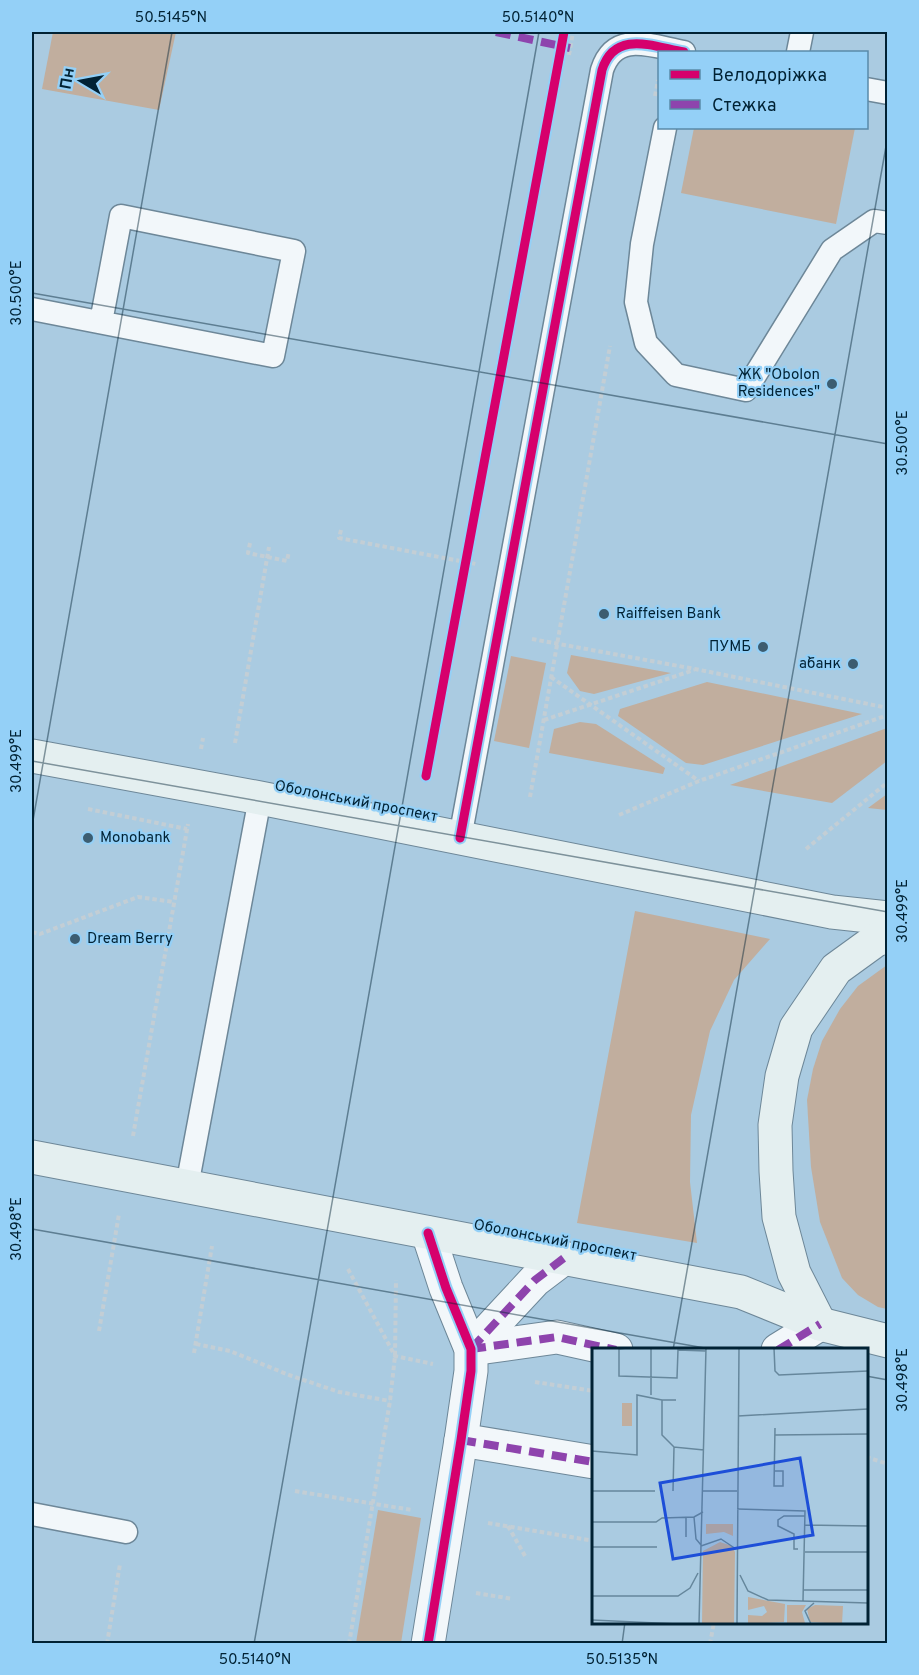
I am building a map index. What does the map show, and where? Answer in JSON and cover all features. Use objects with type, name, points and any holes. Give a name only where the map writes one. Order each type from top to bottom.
[{"type":"main road","name":"Оболонський проспект","points":[[32,756],[260,798],[832,912],[888,918]]},
{"type":"main road","points":[[820,1324],[794,1272],[779,1217],[775,1125],[782,1076],[796,1028],[836,969],[876,940],[888,936]]},
{"type":"main road","name":"Оболонський проспект","points":[[32,1157],[741,1292],[820,1324],[888,1341]]},
{"type":"street","points":[[428,1233],[471,1350],[471,1371],[461,1440],[428,1644]]},
{"type":"street","points":[[471,1350],[535,1280],[564,1258]]},
{"type":"street","points":[[781,1348],[820,1324]]},
{"type":"street","points":[[471,1350],[556,1337],[607,1348]]},
{"type":"street","points":[[461,1440],[592,1462]]},
{"type":"lane","points":[[798,51],[802,32]]},
{"type":"lane","points":[[460,838],[602,70],[606,58],[615,49],[626,44],[677,51]]},
{"type":"lane","points":[[868,89],[888,93]]},
{"type":"lane","points":[[665,129],[642,244],[636,302],[646,343],[676,375],[746,390],[832,250],[874,221],[888,223]]},
{"type":"lane","points":[[32,309],[273,356],[294,251],[121,216],[100,322]]},
{"type":"lane","points":[[187,1186],[260,798]]},
{"type":"lane","points":[[32,1514],[126,1532]]},
{"type":"path","points":[[560,58],[564,32]]},
{"type":"path","points":[[653,106],[658,80]]},
{"type":"path","points":[[530,797],[611,339]]},
{"type":"path","points":[[341,530],[339,538],[471,563]]},
{"type":"path","points":[[250,543],[248,553],[287,561],[289,551]]},
{"type":"path","points":[[235,743],[269,547]]},
{"type":"path","points":[[464,573],[471,563],[468,550]]},
{"type":"path","points":[[498,632],[888,708]]},
{"type":"path","points":[[544,720],[695,669]]},
{"type":"path","points":[[551,677],[699,781]]},
{"type":"path","points":[[619,815],[699,781],[888,715]]},
{"type":"path","points":[[99,1331],[203,738]]},
{"type":"path","points":[[806,849],[888,782]]},
{"type":"path","points":[[87,809],[187,829]]},
{"type":"path","points":[[32,932],[40,934],[138,897],[174,903]]},
{"type":"path","points":[[194,1353],[212,1246]]},
{"type":"path","points":[[348,1269],[396,1356]]},
{"type":"path","points":[[349,1644],[396,1356],[396,1280]]},
{"type":"path","points":[[196,1344],[230,1351],[339,1392],[390,1401]]},
{"type":"path","points":[[868,1457],[888,1464]]},
{"type":"path","points":[[295,1491],[373,1503]]},
{"type":"path","points":[[481,1522],[592,1540]]},
{"type":"path","points":[[508,1526],[525,1556]]},
{"type":"path","points":[[106,1644],[126,1532]]},
{"type":"path","points":[[469,1592],[513,1599]]},
{"type":"path","points":[[710,1644],[714,1624]]},
{"type":"shaded area","points":[[53,32],[176,32],[159,110],[42,89]]},
{"type":"shaded area","points":[[694,129],[855,129],[836,224],[681,193]]},
{"type":"shaded area","points":[[571,655],[671,673],[594,694],[580,691],[567,673]]},
{"type":"shaded area","points":[[511,656],[546,663],[529,748],[494,741]]},
{"type":"shaded area","points":[[707,682],[862,714],[703,765],[686,763],[618,716],[620,709]]},
{"type":"shaded area","points":[[580,722],[596,724],[665,768],[663,774],[549,753],[554,729]]},
{"type":"shaded area","points":[[887,728],[887,761],[832,803],[730,785]]},
{"type":"shaded area","points":[[887,794],[887,810],[868,808]]},
{"type":"shaded area","points":[[635,911],[770,939],[734,980],[710,1031],[691,1115],[690,1182],[697,1243],[577,1223]]},
{"type":"shaded area","points":[[887,965],[887,1309],[878,1307],[858,1295],[842,1278],[820,1222],[811,1167],[807,1100],[813,1069],[822,1041],[840,1009],[858,986]]},
{"type":"shaded area","points":[[378,1510],[421,1518],[401,1643],[356,1643]]},
{"type":"marked path","points":[[496,32],[570,48]]},
{"type":"marked path","points":[[471,1349],[535,1280],[564,1258]]},
{"type":"marked path","points":[[781,1348],[820,1324]]},
{"type":"marked path","points":[[471,1349],[557,1337],[607,1348]]},
{"type":"marked path","points":[[461,1440],[592,1462]]},
{"type":"cycle path","points":[[426,776],[564,32]]},
{"type":"cycle path","points":[[460,838],[602,70],[608,57],[616,49],[626,45],[648,45],[679,51]]},
{"type":"cycle path","points":[[428,1233],[446,1288],[471,1349],[471,1371],[461,1440],[428,1644]]},
{"type":"place","name":"ЖК \"Obolon Residences\"","points":[[832,384]]},
{"type":"place","name":"Raiffeisen Bank","points":[[604,614]]},
{"type":"place","name":"ПУМБ","points":[[763,647]]},
{"type":"place","name":"а̀банк","points":[[853,664]]},
{"type":"place","name":"Monobank","points":[[88,838]]},
{"type":"place","name":"Dream Berry","points":[[75,939]]}]
